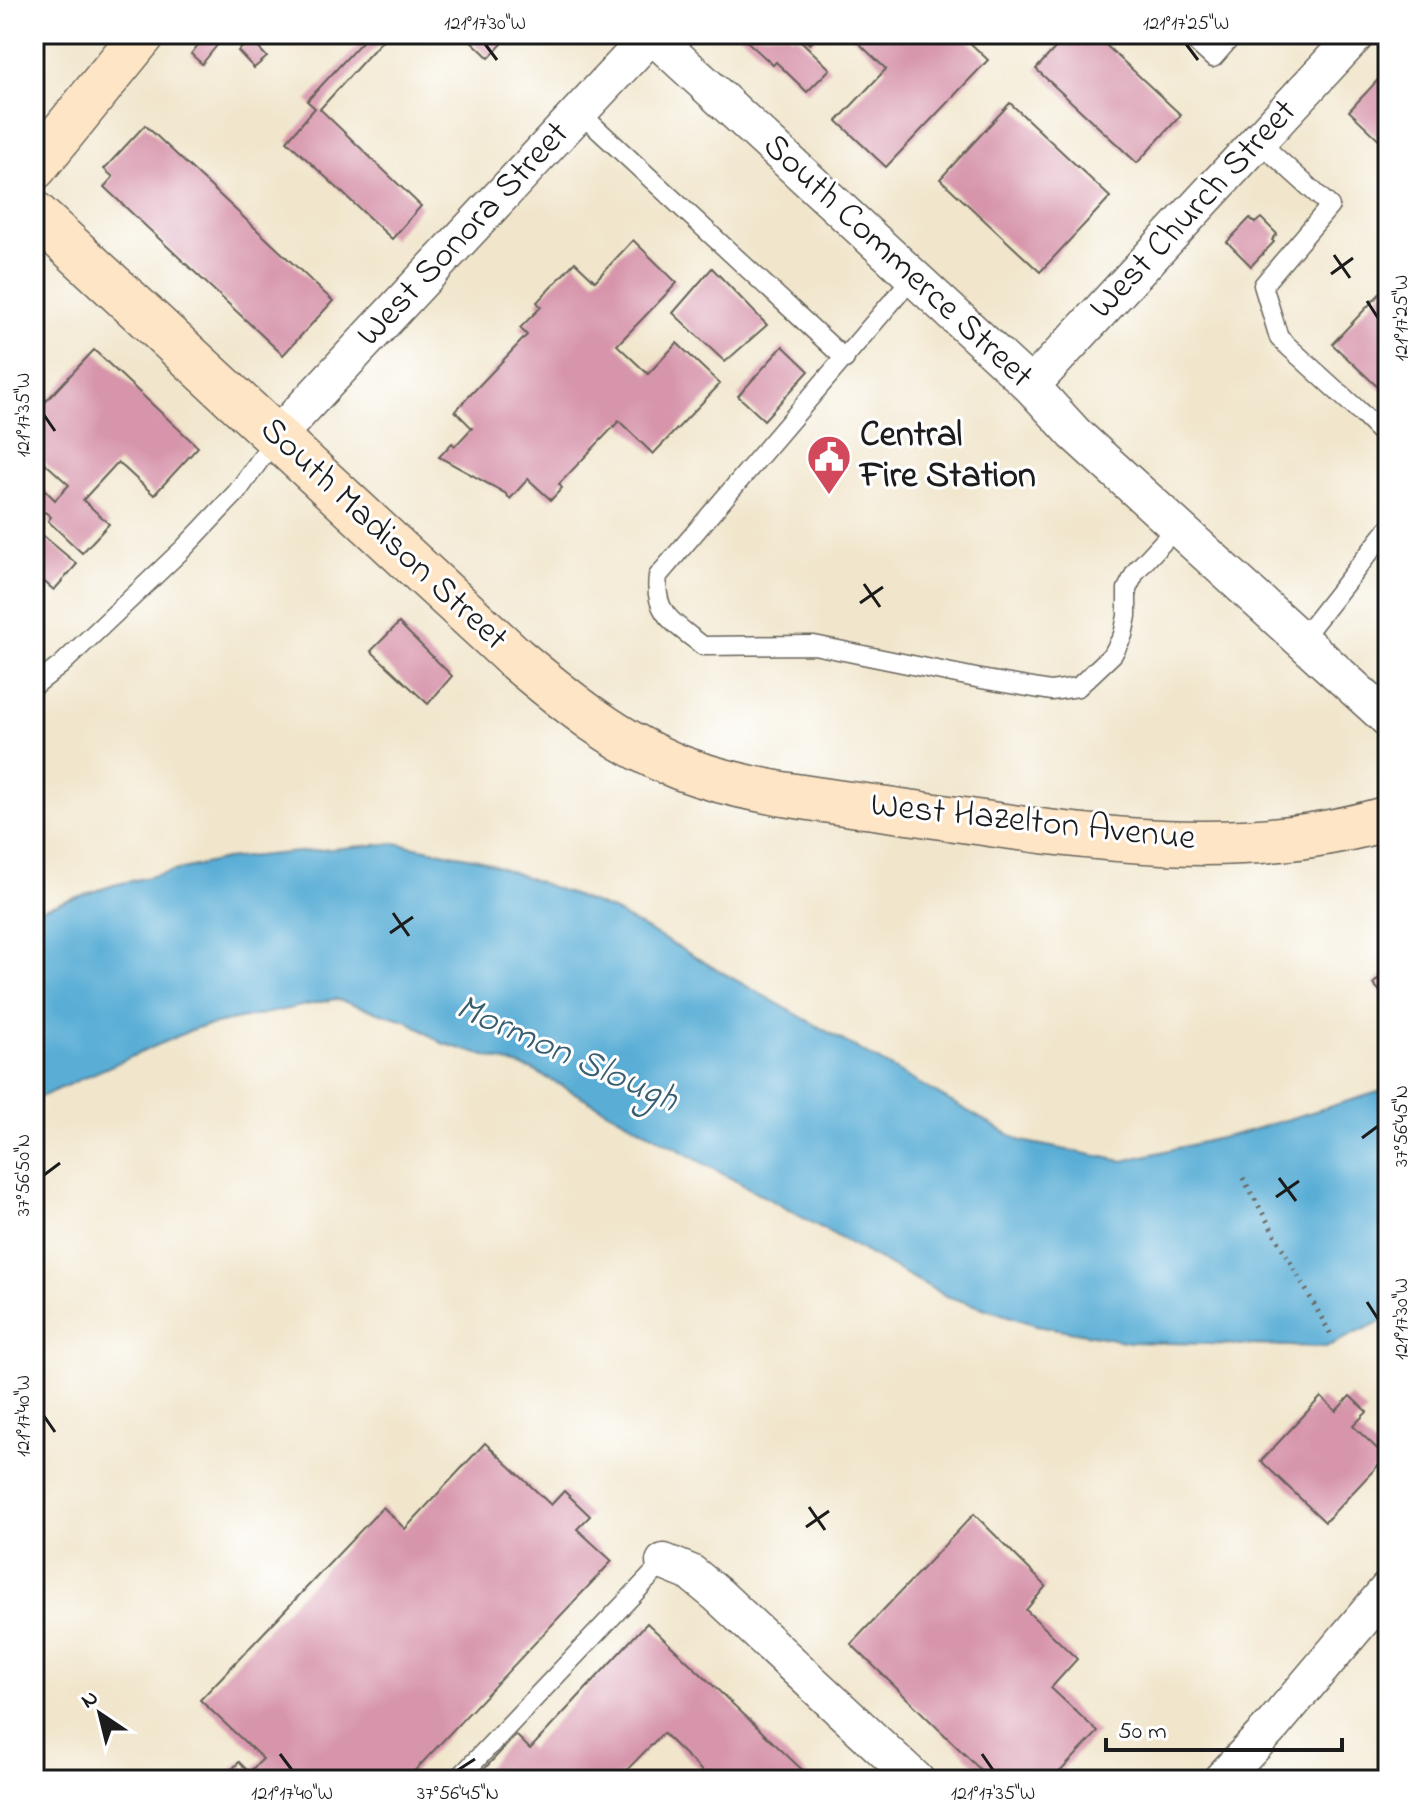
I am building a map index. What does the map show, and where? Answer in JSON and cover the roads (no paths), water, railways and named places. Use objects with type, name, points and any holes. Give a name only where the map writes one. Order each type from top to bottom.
[{"type":"main road","points":[[34,168],[143,34]]},
{"type":"main road","name":"South Madison Street","points":[[34,213],[558,695],[618,737],[653,756],[719,781],[772,792]]},
{"type":"main road","name":"West Hazelton Avenue","points":[[772,792],[1055,833],[1142,841],[1251,843],[1315,835],[1388,818]]},
{"type":"street","name":"West Sonora Street","points":[[277,436],[652,34]]},
{"type":"street","name":"South Commerce Street","points":[[652,34],[1031,386],[1075,434],[1388,719]]},
{"type":"street","name":"West Church Street","points":[[1031,386],[1357,34]]},
{"type":"street","points":[[664,1562],[678,1565],[718,1595],[916,1780]]},
{"type":"street","points":[[1221,1780],[1273,1725],[1388,1589]]},
{"type":"lane","points":[[1187,34],[1213,58],[1234,34]]},
{"type":"lane","points":[[579,112],[845,359]]},
{"type":"lane","points":[[1258,141],[1330,206],[1263,285],[1279,338],[1388,440]]},
{"type":"lane","points":[[913,277],[658,576],[656,595],[666,615],[703,646],[814,645],[1051,691],[1078,687],[1113,654],[1123,635],[1127,589],[1136,571],[1177,527]]},
{"type":"lane","points":[[34,686],[61,665],[184,548],[237,492],[277,436]]},
{"type":"lane","points":[[1301,640],[1388,529]]},
{"type":"lane","points":[[457,1780],[664,1562]]},
{"type":"water","name":"Mormon Slough","points":[[395,843],[478,859],[612,910],[1021,1141],[1123,1161],[1245,1132],[1388,1089],[1388,1318],[1326,1347],[1130,1342],[1036,1325],[946,1296],[533,1070],[442,1043],[408,1021],[335,999],[196,1028],[34,1100],[34,911],[114,885],[225,859]]},
{"type":"place","name":"Central Fire Station","points":[[829,496]]}]
